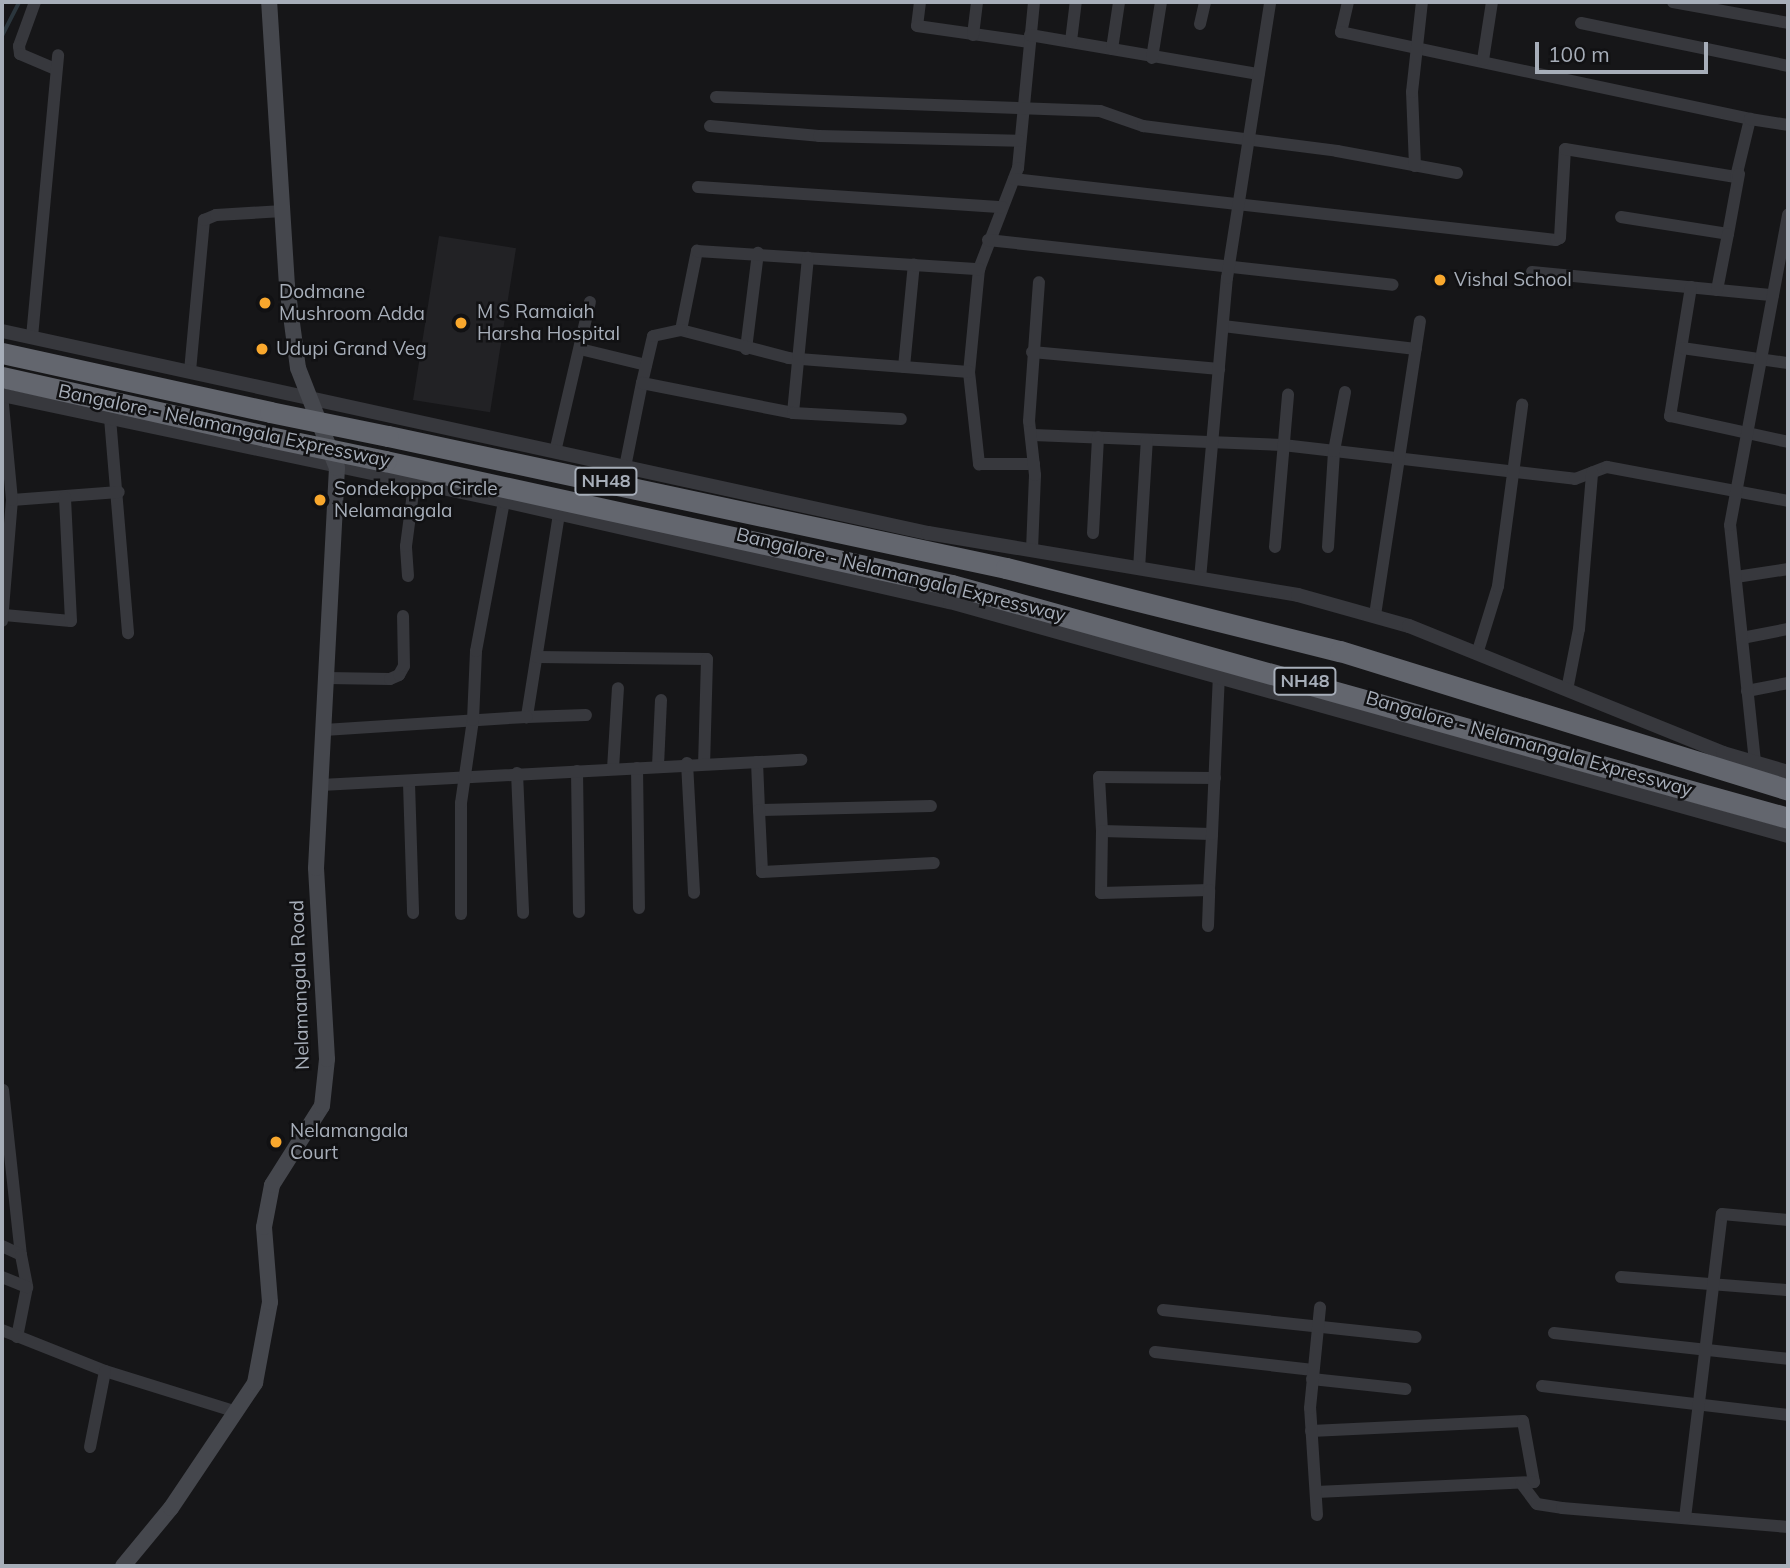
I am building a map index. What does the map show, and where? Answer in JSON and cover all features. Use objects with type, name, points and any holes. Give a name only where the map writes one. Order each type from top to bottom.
[{"type":"highway","name":"Bangalore - Nelamangala Expressway","points":[[2,353],[1006,568],[1340,651],[1788,790]]},
{"type":"highway","name":"Bangalore - Nelamangala Expressway","points":[[2,377],[952,584],[1788,818]]},
{"type":"main road","points":[[270,2],[287,286],[298,368],[337,468]]},
{"type":"main road","name":"Nelamangala Road","points":[[123,1566],[171,1508],[255,1383],[270,1302],[264,1227],[272,1185],[322,1106],[327,1059],[316,868],[337,468]]},
{"type":"street","points":[[35,2],[19,46],[20,54],[56,69]]},
{"type":"street","points":[[920,2],[917,26],[973,35],[1071,41],[1152,58],[1259,74]]},
{"type":"street","points":[[973,35],[977,2]]},
{"type":"street","points":[[1034,2],[1014,179],[988,240],[979,269],[969,372],[979,464],[1034,464]]},
{"type":"street","points":[[1071,41],[1076,2]]},
{"type":"street","points":[[1112,49],[1119,2]]},
{"type":"street","points":[[1152,58],[1161,2]]},
{"type":"street","points":[[1200,24],[1205,2]]},
{"type":"street","points":[[1200,579],[1229,267],[1270,2]]},
{"type":"street","points":[[1348,2],[1341,32],[1788,125]]},
{"type":"street","points":[[1415,166],[1412,92],[1422,2]]},
{"type":"street","points":[[1483,60],[1492,2]]},
{"type":"street","points":[[1673,2],[1788,23]]},
{"type":"street","points":[[1581,23],[1788,66]]},
{"type":"street","points":[[32,337],[58,55]]},
{"type":"street","points":[[716,97],[1100,111],[1143,126],[1249,139],[1457,173]]},
{"type":"street","points":[[1717,290],[1750,119]]},
{"type":"street","points":[[710,126],[819,136],[1020,141]]},
{"type":"street","points":[[1014,179],[1556,240],[1560,237],[1565,149],[1739,174]]},
{"type":"street","points":[[698,187],[1002,207]]},
{"type":"street","points":[[190,371],[204,220],[216,215],[283,211]]},
{"type":"street","points":[[1755,762],[1730,525],[1788,214]]},
{"type":"street","points":[[1621,216],[1728,234]]},
{"type":"street","points":[[988,240],[1393,285]]},
{"type":"street","points":[[681,330],[697,251],[979,269]]},
{"type":"street","points":[[746,349],[758,253]]},
{"type":"street","points":[[793,412],[808,258]]},
{"type":"street","points":[[904,367],[914,264]]},
{"type":"street","points":[[1532,271],[1773,295]]},
{"type":"street","points":[[1032,550],[1034,464],[1033,435],[1028,421],[1039,282]]},
{"type":"street","points":[[1691,287],[1670,416],[1788,442]]},
{"type":"street","points":[[555,452],[590,302]]},
{"type":"street","points":[[1375,615],[1396,460],[1420,321]]},
{"type":"street","points":[[1223,326],[1416,349]]},
{"type":"street","points":[[625,467],[653,336],[681,330],[746,349],[800,359],[969,372]]},
{"type":"street","points":[[2,331],[928,533],[1298,595],[1375,615],[1755,762],[1788,772]]},
{"type":"street","points":[[1682,348],[1788,363]]},
{"type":"street","points":[[580,349],[646,365]]},
{"type":"street","points":[[1032,352],[1219,369]]},
{"type":"street","points":[[642,383],[793,412],[901,419]]},
{"type":"street","points":[[1328,547],[1334,451],[1345,392]]},
{"type":"street","points":[[65,497],[71,621],[3,618],[12,500],[2,395],[414,485],[504,500],[950,602],[1788,836]]},
{"type":"street","points":[[1275,547],[1288,395]]},
{"type":"street","points":[[1477,654],[1498,586],[1522,405]]},
{"type":"street","points":[[110,418],[119,492],[128,633]]},
{"type":"street","points":[[1033,435],[1212,440],[1283,445],[1396,460],[1575,478],[1607,467],[1788,501]]},
{"type":"street","points":[[1093,533],[1098,437]]},
{"type":"street","points":[[1139,569],[1147,440]]},
{"type":"street","points":[[1567,690],[1579,629],[1591,473]]},
{"type":"street","points":[[408,576],[406,546],[414,485]]},
{"type":"street","points":[[12,500],[119,492]]},
{"type":"street","points":[[461,914],[461,803],[467,778],[473,720],[476,651],[504,500]]},
{"type":"street","points":[[527,717],[559,514]]},
{"type":"street","points":[[1735,577],[1788,569]]},
{"type":"street","points":[[327,678],[390,679],[399,675],[404,666],[403,616]]},
{"type":"street","points":[[1742,638],[1788,629]]},
{"type":"street","points":[[537,657],[707,659],[704,764]]},
{"type":"street","points":[[1208,926],[1219,677]]},
{"type":"street","points":[[1747,691],[1788,684]]},
{"type":"street","points":[[613,769],[618,688]]},
{"type":"street","points":[[658,766],[661,700]]},
{"type":"street","points":[[324,730],[586,715]]},
{"type":"street","points":[[321,785],[409,783],[517,773],[687,763],[801,760]]},
{"type":"street","points":[[757,762],[762,872],[934,863]]},
{"type":"street","points":[[687,763],[694,893]]},
{"type":"street","points":[[637,768],[639,908]]},
{"type":"street","points":[[577,771],[579,912]]},
{"type":"street","points":[[517,773],[523,913]]},
{"type":"street","points":[[1209,890],[1101,893],[1099,777],[1215,778]]},
{"type":"street","points":[[409,783],[413,914]]},
{"type":"street","points":[[759,810],[931,806]]},
{"type":"street","points":[[1102,831],[1212,834]]},
{"type":"street","points":[[3,1090],[27,1287],[17,1337]]},
{"type":"street","points":[[1685,1518],[1722,1214],[1788,1220]]},
{"type":"street","points":[[2,1246],[21,1255]]},
{"type":"street","points":[[2,1277],[27,1287]]},
{"type":"street","points":[[1621,1277],[1788,1290]]},
{"type":"street","points":[[1317,1515],[1311,1431],[1320,1307]]},
{"type":"street","points":[[1163,1310],[1416,1337]]},
{"type":"street","points":[[2,1330],[105,1371],[237,1412]]},
{"type":"street","points":[[1554,1333],[1788,1359]]},
{"type":"street","points":[[1155,1352],[1405,1389]]},
{"type":"street","points":[[90,1447],[105,1371]]},
{"type":"street","points":[[1542,1386],[1788,1415]]},
{"type":"street","points":[[1311,1431],[1523,1421],[1534,1482],[1316,1492]]},
{"type":"street","points":[[1521,1483],[1538,1504],[1788,1527]]},
{"type":"shaded area","name":"M S Ramaiah Harsha Hospital","points":[[439,236],[516,248],[490,412],[413,400]]},
{"type":"waterway","points":[[2,36],[19,2]]},
{"type":"place","name":"Vishal School","points":[[1440,280]]},
{"type":"place","name":"Dodmane Mushroom Adda","points":[[265,303]]},
{"type":"place","name":"M S Ramaiah Harsha Hospital","points":[[461,323]]},
{"type":"place","name":"Udupi Grand Veg","points":[[262,349]]},
{"type":"place","name":"Sondekoppa Circle Nelamangala","points":[[320,500]]},
{"type":"place","name":"Nelamangala Court","points":[[276,1142]]}]
